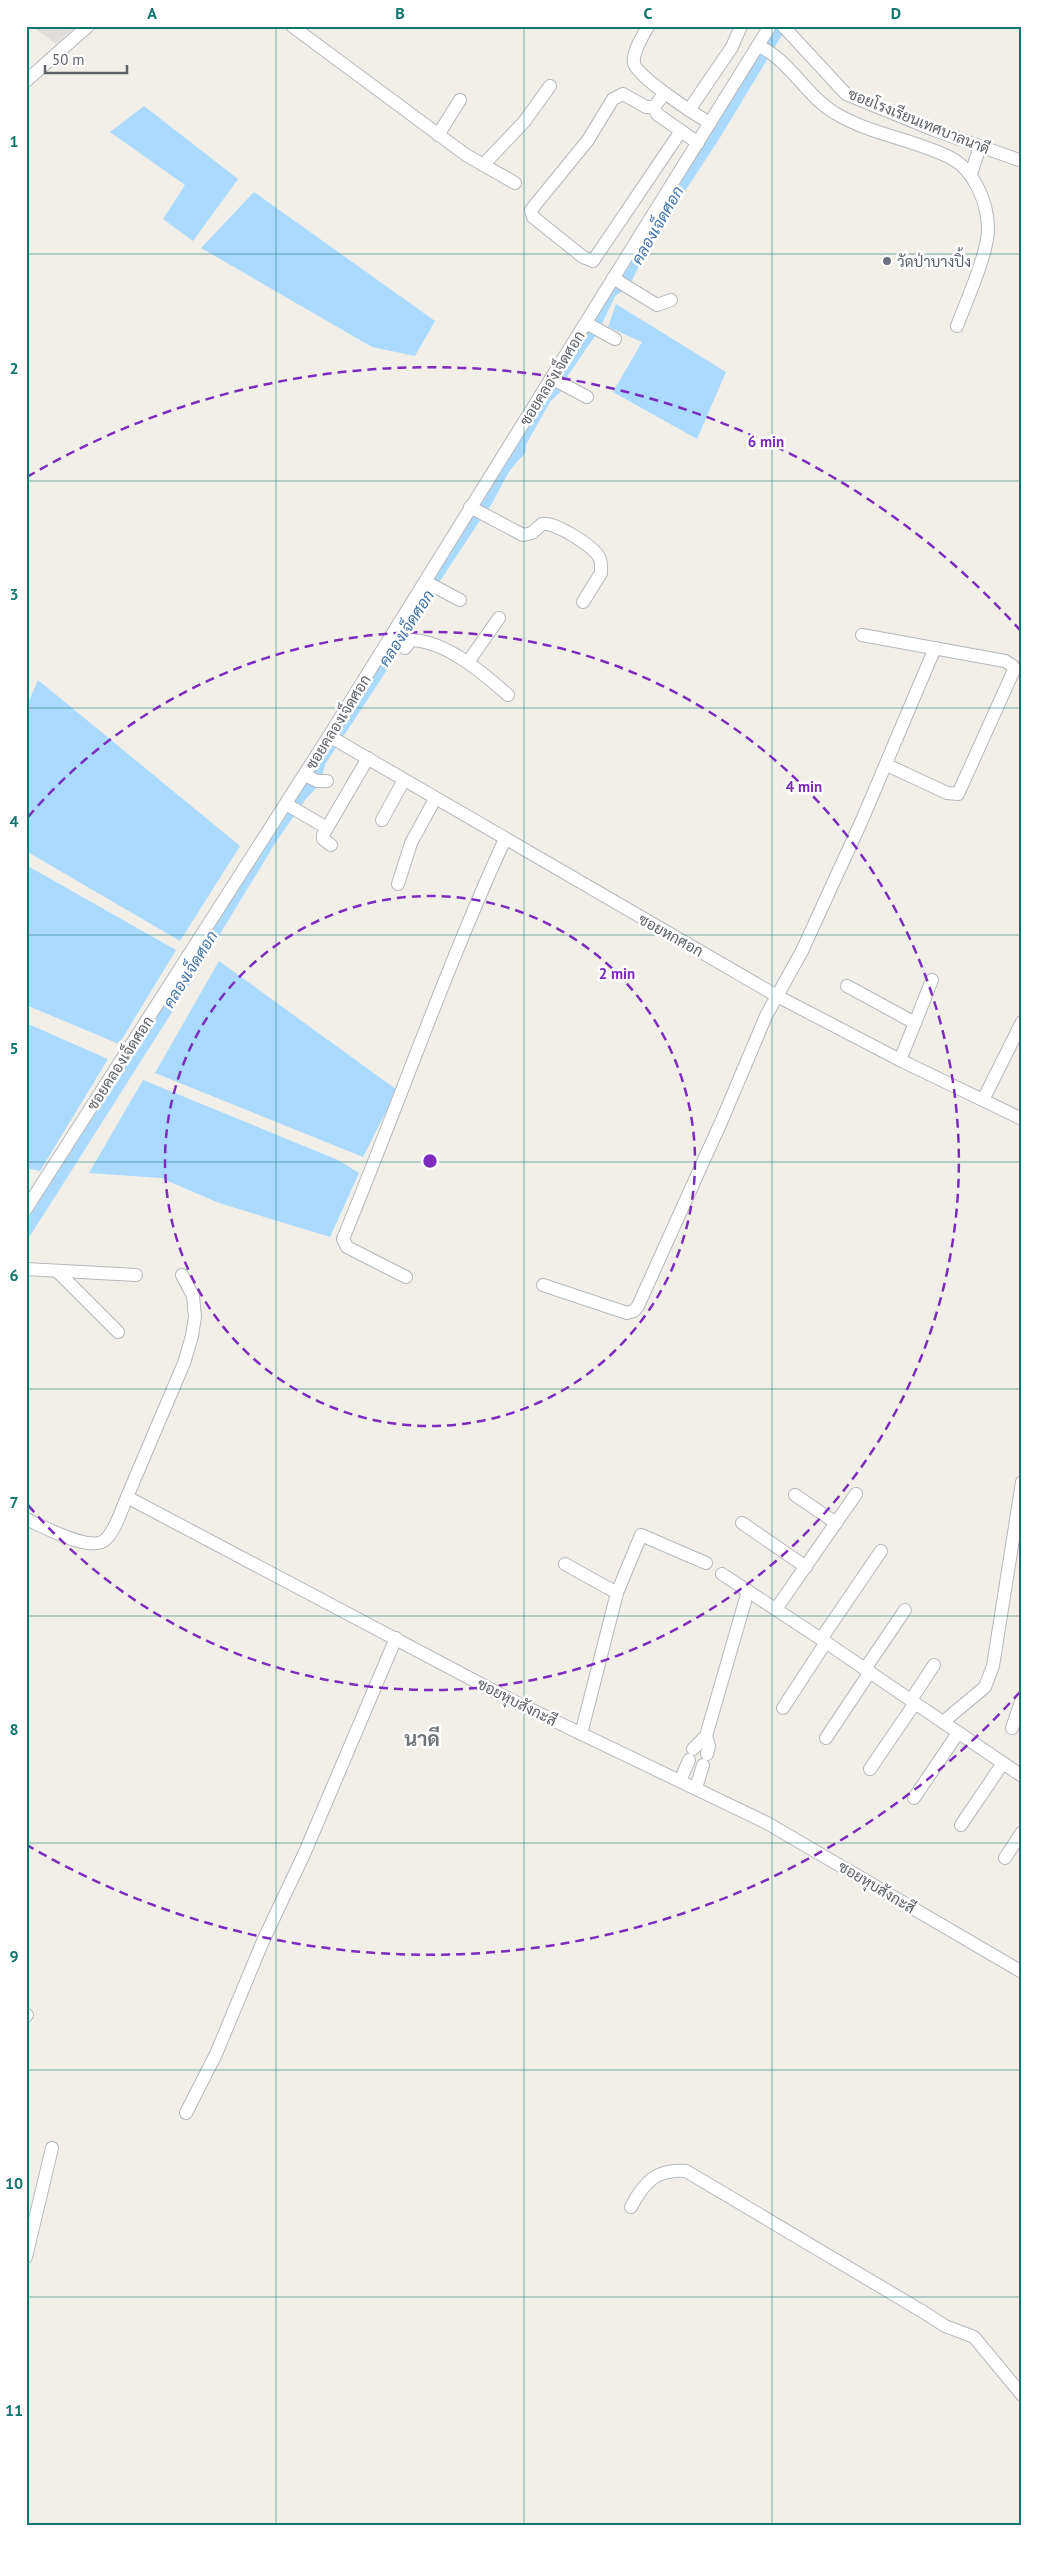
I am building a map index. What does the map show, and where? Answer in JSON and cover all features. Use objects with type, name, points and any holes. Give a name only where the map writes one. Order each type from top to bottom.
[{"type":"street","points":[[26,81],[88,26]]},
{"type":"street","points":[[292,26],[438,135],[483,165],[515,183]]},
{"type":"street","points":[[648,26],[635,56],[634,64],[664,94],[710,123]]},
{"type":"street","points":[[689,110],[732,47],[741,26]]},
{"type":"street","name":"ซอยคลองเจ็ดศอก","points":[[26,1209],[292,808],[315,779],[329,736],[395,642],[426,582],[554,380],[592,327],[616,280],[710,123],[764,49],[770,26]]},
{"type":"street","name":"ซอยโรงเรียนเทศบาลนาดี","points":[[787,30],[846,94],[1022,161]]},
{"type":"street","points":[[764,49],[833,112],[861,127],[950,158],[971,174],[981,197],[988,229],[984,249],[957,326]]},
{"type":"street","points":[[483,165],[524,122],[550,86]]},
{"type":"street","points":[[654,107],[646,107],[623,94],[617,95],[588,140],[531,210],[533,217],[583,257],[591,262],[595,260],[681,131]]},
{"type":"street","points":[[654,107],[664,94]]},
{"type":"street","points":[[438,135],[460,100]]},
{"type":"street","points":[[654,107],[657,114],[698,143]]},
{"type":"street","points":[[971,174],[980,146]]},
{"type":"street","points":[[616,280],[657,305],[671,300]]},
{"type":"street","points":[[592,327],[615,339]]},
{"type":"street","points":[[554,380],[588,397]]},
{"type":"street","points":[[474,508],[523,535],[532,532],[542,524],[554,524],[593,550],[599,557],[601,573],[583,602]]},
{"type":"street","points":[[426,582],[460,600]]},
{"type":"street","points":[[468,662],[499,618]]},
{"type":"street","points":[[862,634],[1005,661],[1013,666],[1013,674],[958,794],[947,793],[887,765]]},
{"type":"street","points":[[395,642],[405,648],[411,640],[419,640],[468,662],[508,695]]},
{"type":"street","points":[[543,1285],[627,1313],[634,1311],[722,1120],[766,1016],[802,951],[887,765],[935,648]]},
{"type":"street","name":"ซอยหกศอก","points":[[329,736],[364,767],[399,788],[430,806],[505,839],[774,1000],[1022,1119]]},
{"type":"street","points":[[331,845],[323,839],[323,835],[364,767]]},
{"type":"street","points":[[382,820],[399,788]]},
{"type":"street","points":[[398,884],[410,844],[430,806]]},
{"type":"street","points":[[292,808],[327,828]]},
{"type":"street","points":[[406,1277],[346,1247],[343,1239],[398,1103],[449,968],[505,839]]},
{"type":"street","points":[[900,1060],[932,980]]},
{"type":"street","points":[[847,986],[915,1023]]},
{"type":"street","points":[[983,1100],[1022,1022]]},
{"type":"street","points":[[26,1269],[136,1275]]},
{"type":"street","points":[[56,1272],[118,1332]]},
{"type":"street","points":[[26,1519],[83,1543],[97,1545],[104,1542],[110,1534],[128,1497],[184,1363],[192,1336],[195,1317],[193,1296],[182,1275]]},
{"type":"street","points":[[943,1722],[979,1692],[989,1678],[993,1666],[1016,1554],[1022,1482]]},
{"type":"street","points":[[776,1610],[856,1494]]},
{"type":"street","points":[[795,1495],[836,1523]]},
{"type":"street","name":"ซอยหุบสังกะสี","points":[[128,1497],[393,1645],[759,1819],[811,1847],[1022,1972]]},
{"type":"street","points":[[742,1523],[806,1567]]},
{"type":"street","points":[[581,1734],[617,1592],[641,1535],[706,1563]]},
{"type":"street","points":[[783,1708],[881,1551]]},
{"type":"street","points":[[565,1564],[617,1592]]},
{"type":"street","points":[[722,1574],[868,1670],[1022,1776]]},
{"type":"street","points":[[680,1781],[691,1755],[706,1736],[748,1591]]},
{"type":"street","points":[[826,1738],[904,1610]]},
{"type":"street","points":[[186,2113],[216,2054],[263,1941],[305,1852],[393,1645]]},
{"type":"street","points":[[870,1769],[913,1702],[934,1665]]},
{"type":"street","points":[[1012,1728],[1022,1699]]},
{"type":"street","points":[[914,1798],[958,1733]]},
{"type":"street","points":[[696,1788],[709,1746],[706,1736]]},
{"type":"street","points":[[961,1825],[1003,1763]]},
{"type":"street","points":[[1005,1858],[1022,1832]]},
{"type":"street","points":[[26,2257],[52,2148]]},
{"type":"street","points":[[631,2207],[649,2181],[669,2170],[686,2171],[945,2326],[974,2338],[1022,2395]]},
{"type":"shaded area","points":[[32,26],[76,26],[56,44]]},
{"type":"water","points":[[144,106],[238,179],[193,241],[163,219],[185,185],[110,132]]},
{"type":"water","points":[[254,192],[435,321],[415,356],[372,347],[201,248]]},
{"type":"water","points":[[616,304],[726,372],[697,439],[613,392],[642,342],[608,327]]},
{"type":"water","points":[[38,680],[240,846],[180,941],[26,851],[26,708]]},
{"type":"water","points":[[26,865],[176,950],[119,1044],[26,1005]]},
{"type":"water","points":[[219,961],[397,1090],[363,1157],[155,1073]]},
{"type":"water","points":[[26,1023],[108,1059],[40,1171],[26,1168]]},
{"type":"water","points":[[143,1080],[338,1160],[359,1173],[330,1237],[219,1203],[161,1178],[89,1173]]},
{"type":"waterway","name":"คลองเจ็ดศอก","points":[[26,1232],[177,994],[272,838],[301,796],[315,781],[320,762],[398,643],[415,609],[481,510],[500,476],[520,451],[521,442],[546,398],[562,383],[563,373],[594,328],[611,292],[625,283],[640,250],[717,132],[781,26]]},
{"type":"place","name":"วัดป่าบางปิ้ง","points":[[887,261]]},
{"type":"district","name":"นาดี","points":[[422,1739]]}]
